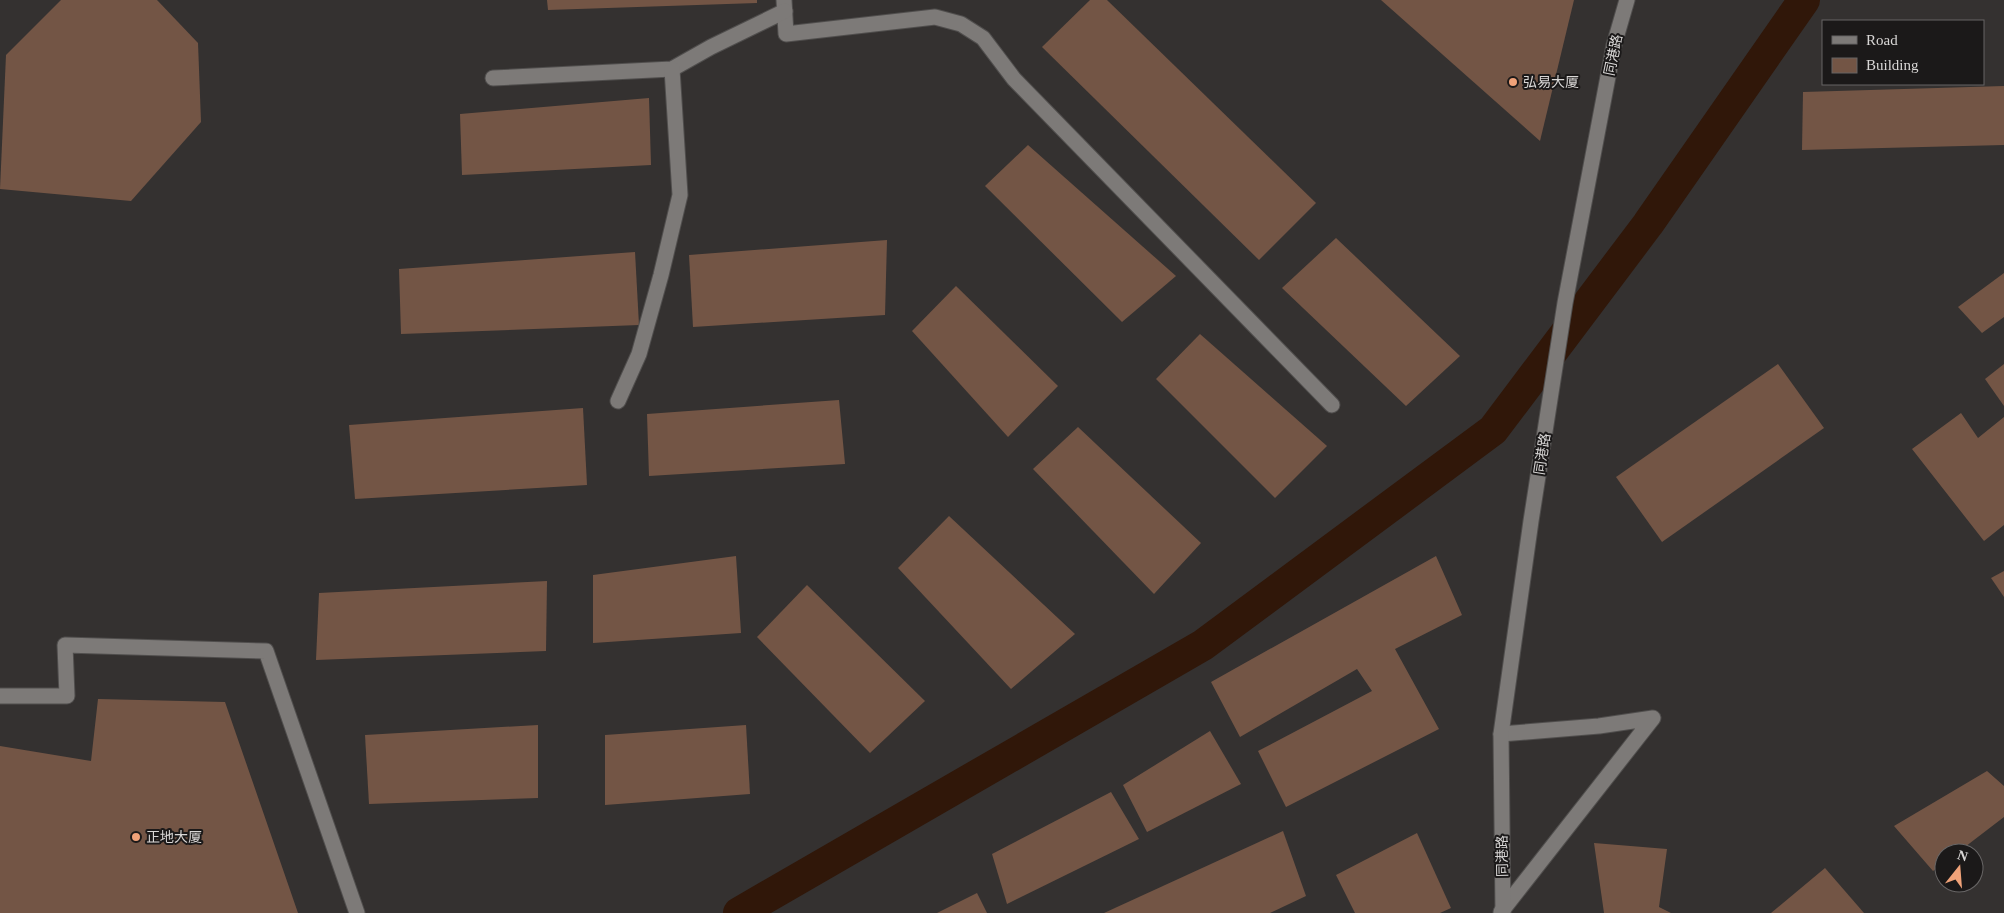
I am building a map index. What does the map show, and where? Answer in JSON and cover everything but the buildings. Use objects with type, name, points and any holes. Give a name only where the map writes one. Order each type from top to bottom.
[{"type":"street","name":"同港路","points":[[1502,912],[1501,734],[1531,521],[1565,304],[1614,45],[1627,0]]},
{"type":"street","points":[[492,78],[672,69],[784,5],[786,34],[934,17],[961,24],[983,38],[1014,79],[1332,405]]},
{"type":"street","points":[[618,401],[639,354],[662,276],[680,195],[672,69]]},
{"type":"street","points":[[0,696],[67,696],[65,645],[266,651],[357,913]]},
{"type":"street","points":[[1501,734],[1599,726],[1653,718],[1502,912]]},
{"type":"waterway","points":[[739,913],[1203,645],[1493,430],[1648,224],[1804,0]]},
{"type":"place","name":"弘易大厦","points":[[1513,82]]},
{"type":"place","name":"正地大厦","points":[[136,837]]}]
